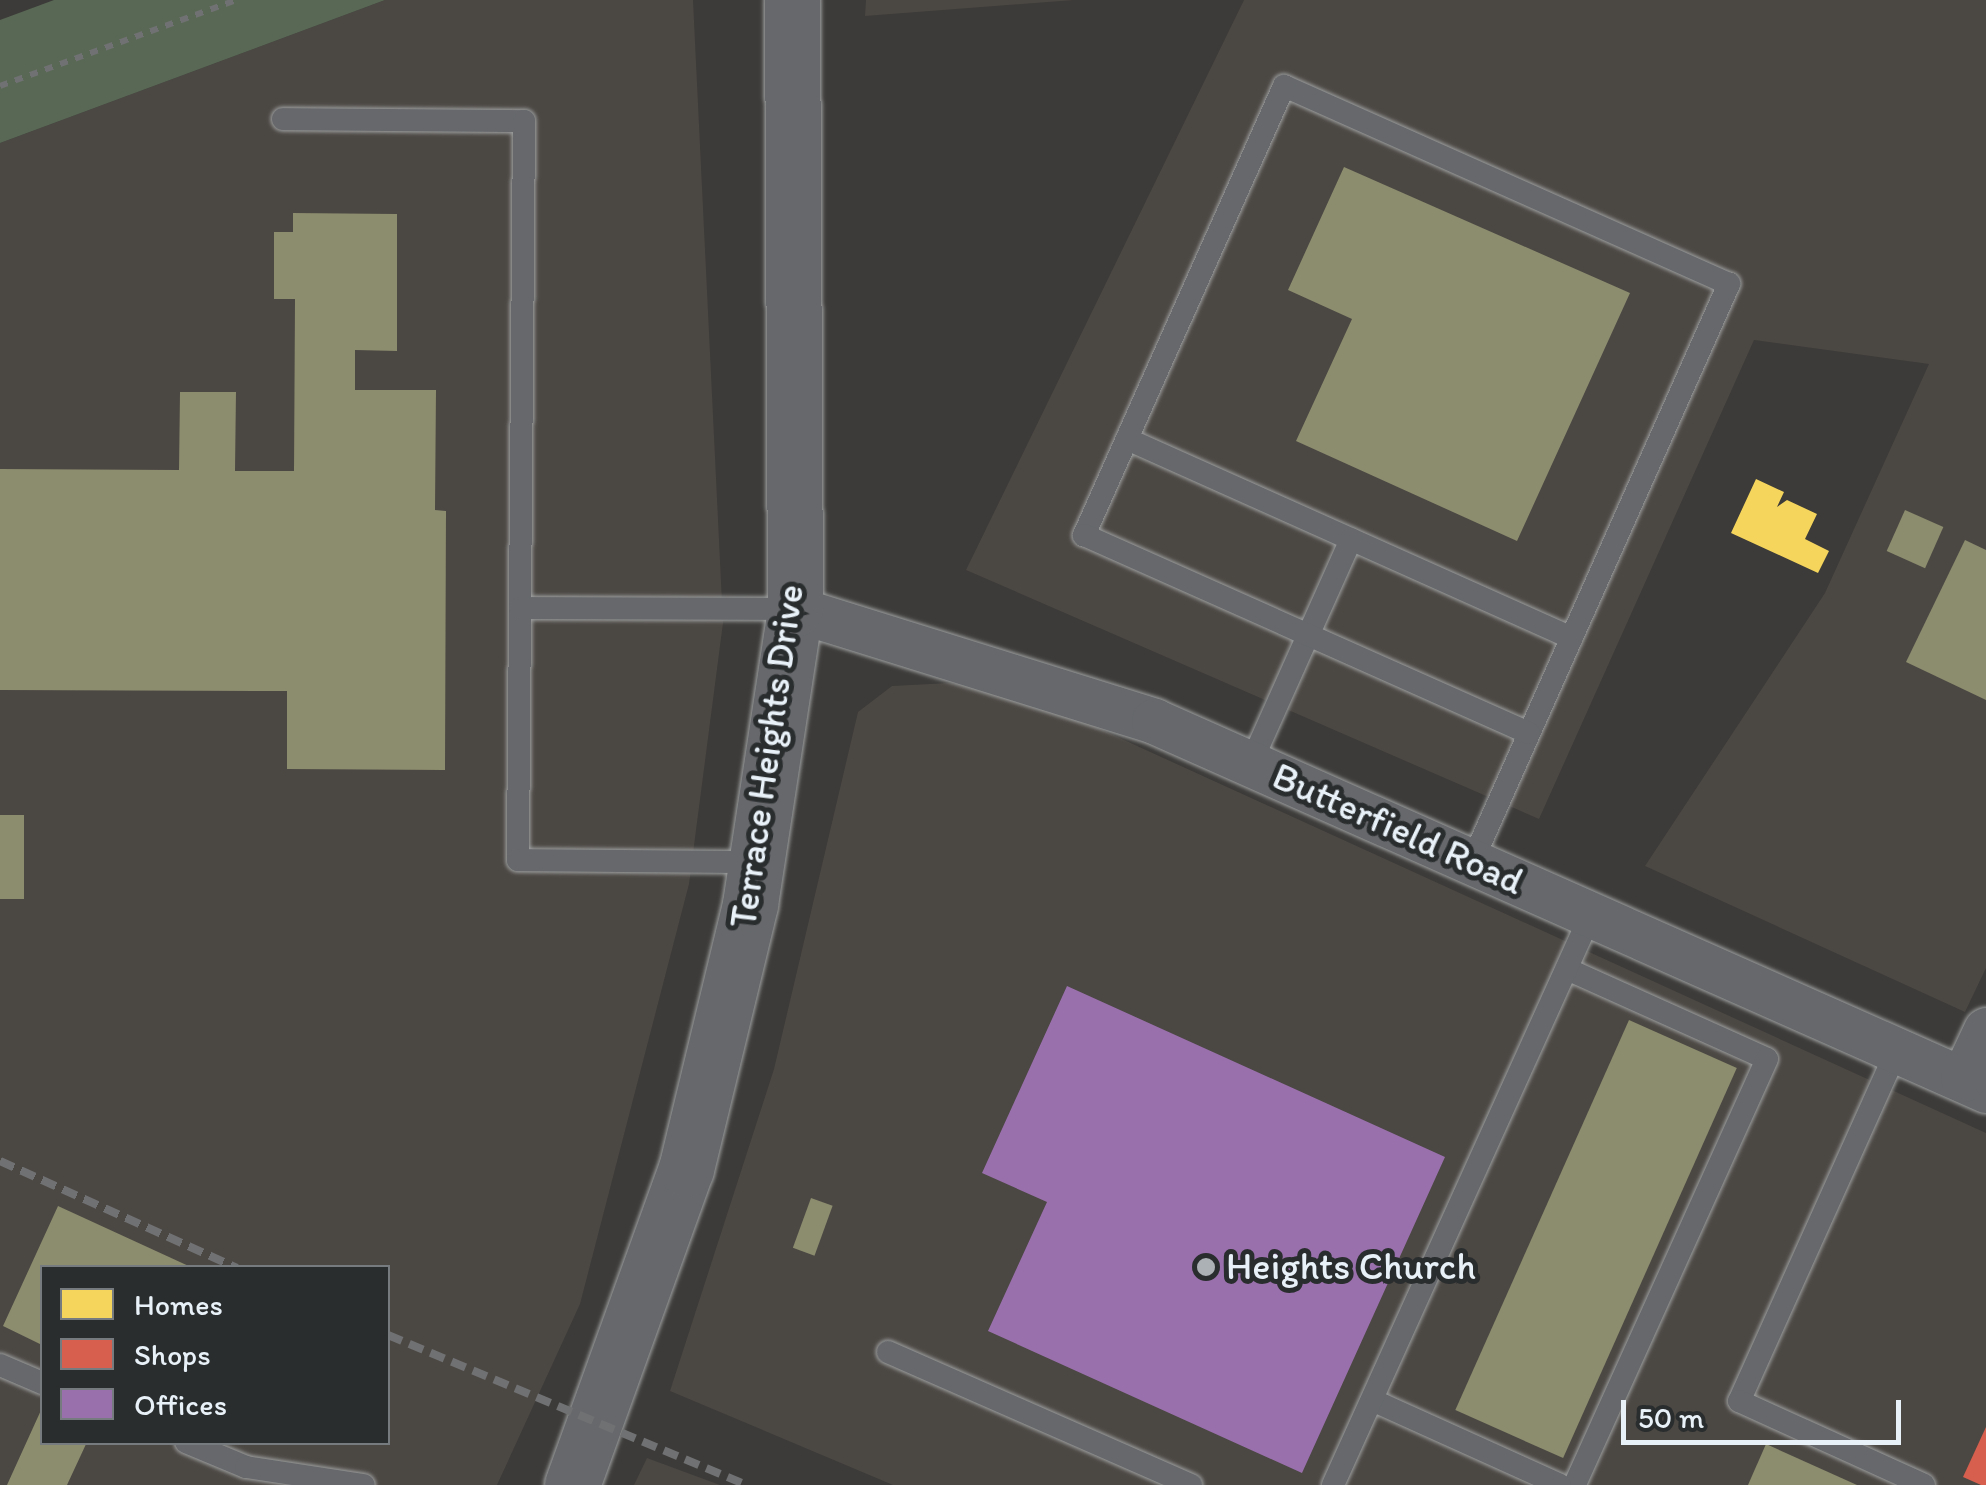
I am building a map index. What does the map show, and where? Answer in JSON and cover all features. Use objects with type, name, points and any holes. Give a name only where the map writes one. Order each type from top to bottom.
[{"type":"main road","name":"Terrace Heights Drive","points":[[572,1485],[686,1168],[755,862],[796,610],[792,0]]},
{"type":"street","name":"Butterfield Road","points":[[796,610],[1154,720],[1974,1084]]},
{"type":"street","points":[[1974,1084],[1986,1030]]},
{"type":"lane","points":[[1472,862],[1530,733],[1730,284],[1284,86],[1084,535],[1530,733]]},
{"type":"lane","points":[[283,119],[524,121],[518,860],[755,862]]},
{"type":"lane","points":[[1127,439],[1572,638]]},
{"type":"lane","points":[[1251,764],[1351,539]]},
{"type":"lane","points":[[520,608],[796,610]]},
{"type":"lane","points":[[1333,1485],[1592,914]]},
{"type":"lane","points":[[1566,969],[1767,1060],[1575,1485]]},
{"type":"lane","points":[[1897,1050],[1739,1401],[1924,1485]]},
{"type":"lane","points":[[888,1352],[1191,1485]]},
{"type":"lane","points":[[0,1365],[40,1381]]},
{"type":"lane","points":[[1372,1400],[1560,1485]]},
{"type":"lane","points":[[193,1445],[246,1467],[364,1485]]},
{"type":"path","points":[[0,86],[236,0]]},
{"type":"shaded area","points":[[385,0],[693,0],[723,623],[689,884],[580,1304],[497,1485],[0,1485],[0,143]]},
{"type":"shaded area","points":[[866,0],[1074,0],[865,16]]},
{"type":"shaded area","points":[[1244,0],[1986,0],[1986,968],[1965,1012],[1645,866],[1825,593],[1929,364],[1754,340],[1539,819],[966,570]]},
{"type":"shaded area","points":[[949,683],[1021,693],[1986,1133],[1986,1485],[893,1485],[670,1391],[774,1069],[858,712],[892,686]]},
{"type":"shaded area","points":[[647,1458],[720,1485],[634,1485]]},
{"type":"green space","points":[[54,0],[385,0],[0,143],[0,20]]},
{"type":"building: Homes","points":[[1756,479],[1784,492],[1777,507],[1787,500],[1817,514],[1805,539],[1829,551],[1818,573],[1731,533]]},
{"type":"building: Shops","points":[[1986,1427],[1986,1485],[1981,1485],[1963,1477]]},
{"type":"building: Offices","name":"Heights Church","points":[[1067,986],[1445,1157],[1302,1473],[988,1331],[1047,1202],[982,1173]]},
{"type":"building: Industry","points":[[1344,167],[1630,293],[1517,541],[1296,441],[1352,319],[1288,290]]},
{"type":"building: Industry","points":[[293,213],[397,214],[397,351],[355,350],[355,390],[436,390],[435,510],[446,511],[445,770],[287,769],[287,691],[0,690],[0,469],[179,470],[180,392],[236,392],[235,471],[294,471],[295,299],[274,299],[274,232],[293,232]]},
{"type":"building: Industry","points":[[1905,510],[1943,527],[1925,568],[1887,551]]},
{"type":"building: Industry","points":[[1965,540],[1986,550],[1986,700],[1906,662]]},
{"type":"building: Industry","points":[[0,815],[24,815],[24,899],[0,899]]},
{"type":"building: Industry","points":[[1629,1020],[1737,1068],[1563,1458],[1455,1410]]},
{"type":"building: Industry","points":[[811,1198],[833,1206],[814,1256],[793,1248]]},
{"type":"building: Industry","points":[[58,1206],[186,1265],[40,1265],[40,1344],[3,1326]]},
{"type":"building: Industry","points":[[40,1412],[40,1445],[86,1445],[67,1485],[7,1485]]},
{"type":"building: Industry","points":[[1766,1444],[1857,1485],[1748,1485]]},
{"type":"railway","points":[[0,1161],[230,1265]]},
{"type":"railway","points":[[390,1336],[746,1485]]},
{"type":"place","name":"Heights Church","points":[[1206,1267]]}]
